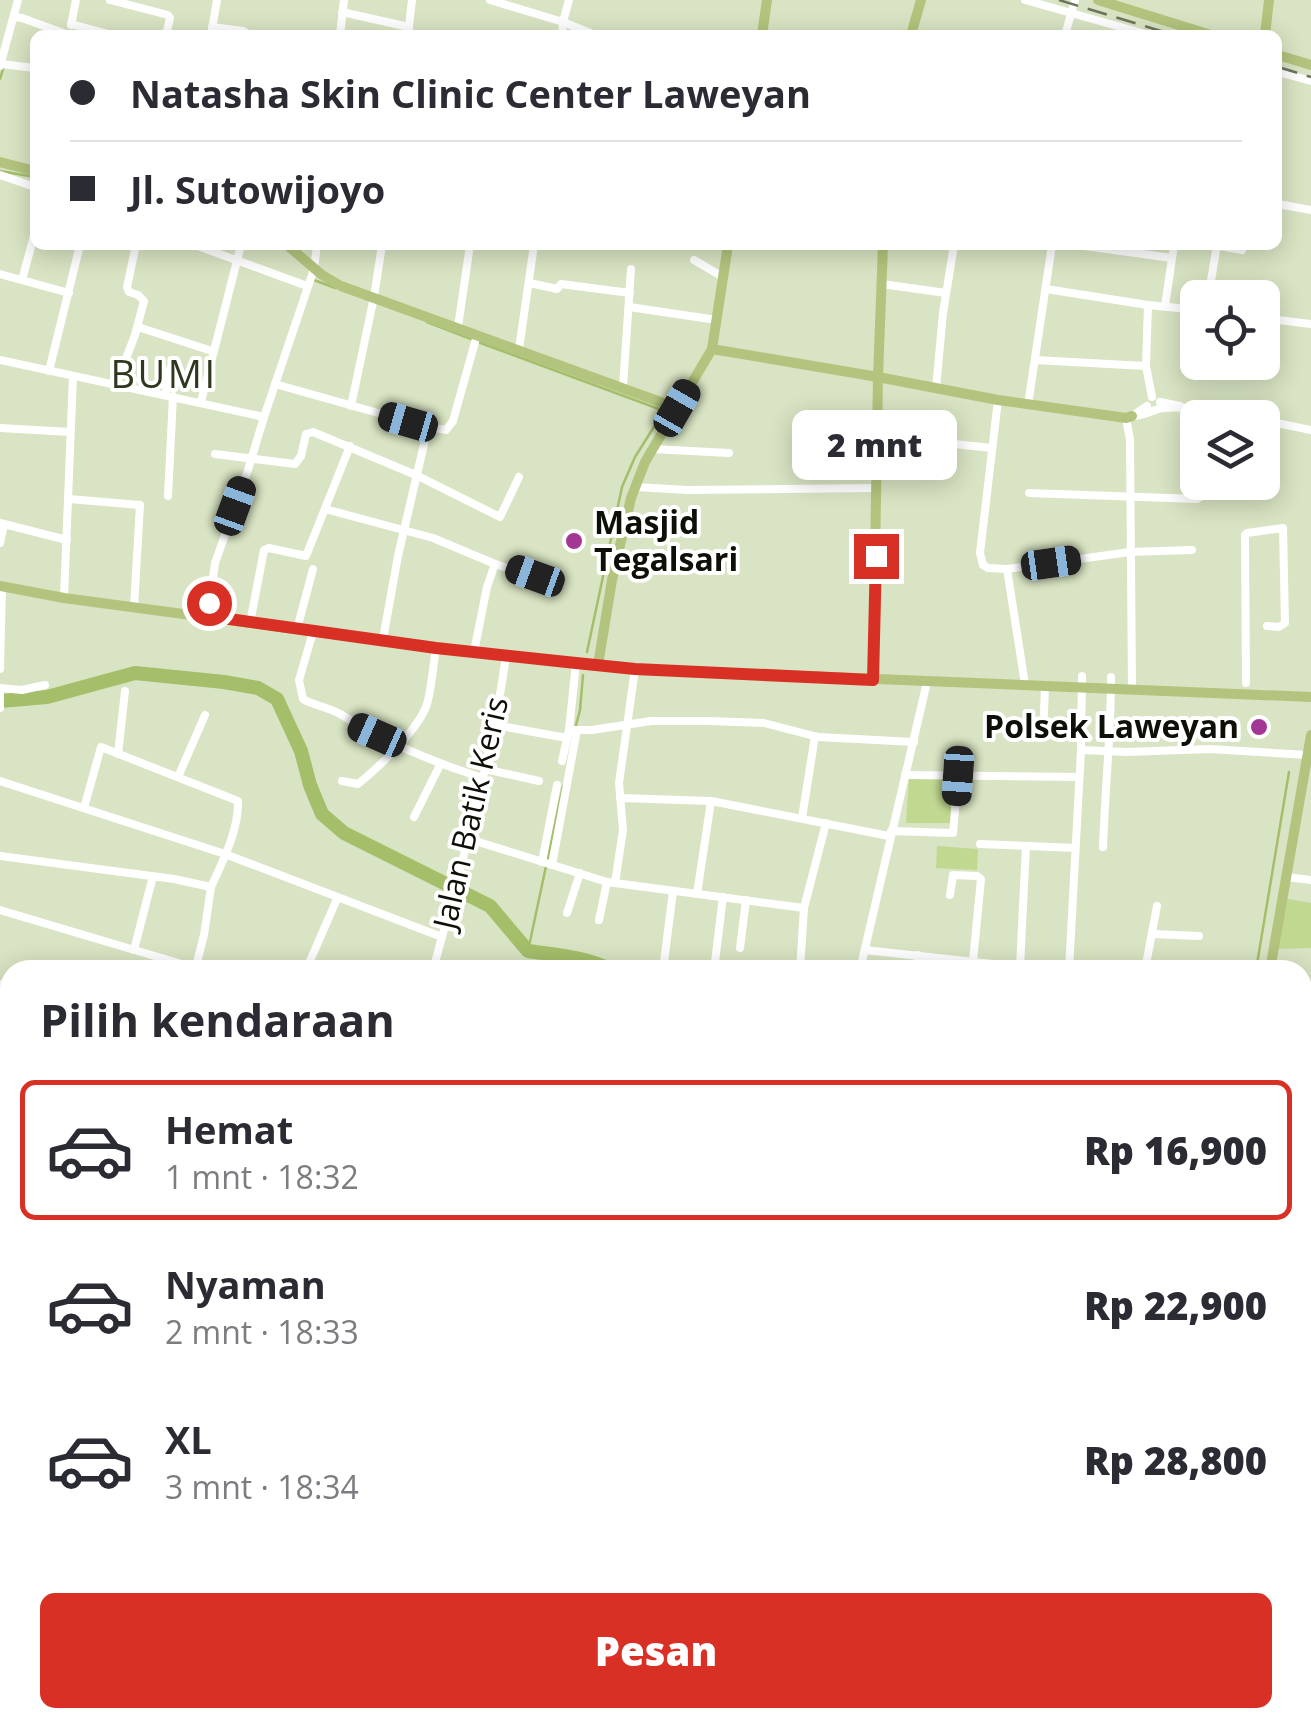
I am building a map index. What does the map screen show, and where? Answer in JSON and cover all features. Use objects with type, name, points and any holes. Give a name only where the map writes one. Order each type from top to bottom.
[{"type":"main road","points":[[764,30],[767,0]]},
{"type":"main road","points":[[912,30],[921,0]]},
{"type":"main road","points":[[1098,0],[1195,30]]},
{"type":"main road","points":[[1266,30],[1269,0]]},
{"type":"main road","points":[[1282,56],[1311,65]]},
{"type":"main road","points":[[0,162],[30,169]]},
{"type":"main road","points":[[291,250],[311,278],[341,286],[373,302],[458,327],[677,408]]},
{"type":"main road","points":[[598,665],[612,580],[635,486],[712,348],[727,250]]},
{"type":"main road","points":[[873,680],[883,250]]},
{"type":"main road","points":[[712,348],[1028,405],[1129,417]]},
{"type":"main road","points":[[1,586],[313,632],[635,669],[927,682],[1112,683],[1132,689],[1311,697]]},
{"type":"main road","points":[[1272,960],[1311,735]]},
{"type":"street","points":[[18,0],[2,65],[30,68]]},
{"type":"street","points":[[70,30],[76,0]]},
{"type":"street","points":[[110,0],[168,15],[167,30]]},
{"type":"street","points":[[212,30],[218,0]]},
{"type":"street","points":[[340,30],[344,0]]},
{"type":"street","points":[[408,30],[412,0]]},
{"type":"street","points":[[490,0],[582,30]]},
{"type":"street","points":[[563,30],[570,0]]},
{"type":"street","points":[[1025,0],[1130,30]]},
{"type":"street","points":[[1066,30],[1075,0]]},
{"type":"street","points":[[342,12],[405,30]]},
{"type":"street","points":[[16,18],[66,30]]},
{"type":"street","points":[[1282,73],[1311,81]]},
{"type":"street","points":[[0,175],[30,185]]},
{"type":"street","points":[[1282,205],[1311,210]]},
{"type":"street","points":[[22,280],[30,250]]},
{"type":"street","points":[[50,371],[79,250]]},
{"type":"street","points":[[116,385],[144,301],[126,287],[135,250]]},
{"type":"street","points":[[208,250],[237,261],[311,278]]},
{"type":"street","points":[[201,402],[240,250]]},
{"type":"street","points":[[208,616],[215,563],[311,278],[316,250]]},
{"type":"street","points":[[350,406],[381,250]]},
{"type":"street","points":[[458,327],[469,250]]},
{"type":"street","points":[[519,349],[533,250]]},
{"type":"street","points":[[936,388],[953,250]]},
{"type":"street","points":[[1028,405],[1051,250]]},
{"type":"street","points":[[1114,250],[1172,258]]},
{"type":"street","points":[[1165,306],[1173,250]]},
{"type":"street","points":[[1211,280],[1215,250]]},
{"type":"street","points":[[694,260],[723,277]]},
{"type":"street","points":[[623,387],[631,269]]},
{"type":"street","points":[[0,274],[69,293]]},
{"type":"street","points":[[530,283],[630,293]]},
{"type":"street","points":[[882,284],[946,293]]},
{"type":"street","points":[[1046,289],[1180,308]]},
{"type":"street","points":[[1148,305],[1146,366],[1154,404]]},
{"type":"street","points":[[629,307],[717,320]]},
{"type":"street","points":[[1280,320],[1311,324]]},
{"type":"street","points":[[138,327],[212,350]]},
{"type":"street","points":[[275,384],[446,430],[452,424],[477,337]]},
{"type":"street","points":[[0,360],[264,416]]},
{"type":"street","points":[[1034,360],[1146,366]]},
{"type":"street","points":[[168,496],[170,370]]},
{"type":"street","points":[[64,598],[73,376]]},
{"type":"street","points":[[998,400],[983,565],[1006,570],[1130,552],[1192,550]]},
{"type":"street","points":[[1154,404],[1180,407]]},
{"type":"street","points":[[1132,689],[1129,417],[1143,416],[1154,404]]},
{"type":"street","points":[[1280,424],[1311,430]]},
{"type":"street","points":[[0,428],[70,432]]},
{"type":"street","points":[[383,639],[428,428]]},
{"type":"street","points":[[215,454],[296,464],[310,431],[416,475],[500,516],[519,477]]},
{"type":"street","points":[[878,436],[992,448]]},
{"type":"street","points":[[250,623],[264,550],[305,556],[350,446]]},
{"type":"street","points":[[652,450],[729,452]]},
{"type":"street","points":[[635,486],[688,490],[877,488]]},
{"type":"street","points":[[1029,494],[1180,498]]},
{"type":"street","points":[[69,499],[140,505],[134,608]]},
{"type":"street","points":[[325,508],[433,538],[558,585]]},
{"type":"street","points":[[0,543],[2,523],[66,540]]},
{"type":"street","points":[[1246,683],[1245,535],[1283,528],[1286,623],[1268,626]]},
{"type":"street","points":[[474,652],[484,597],[495,564]]},
{"type":"street","points":[[297,629],[313,569]]},
{"type":"street","points":[[1006,570],[1025,684]]},
{"type":"street","points":[[0,669],[1,586]]},
{"type":"street","points":[[313,632],[298,680],[303,699],[440,765],[539,781]]},
{"type":"street","points":[[342,781],[358,784],[382,764],[426,708],[436,648]]},
{"type":"street","name":"Jalan Batik Keris","points":[[436,960],[469,839],[506,656]]},
{"type":"street","points":[[547,863],[572,732],[576,663]]},
{"type":"street","points":[[600,920],[624,830],[619,783],[635,669]]},
{"type":"street","points":[[862,960],[927,682]]},
{"type":"street","points":[[1069,960],[1082,682]]},
{"type":"street","points":[[1103,847],[1112,683]]},
{"type":"street","points":[[0,708],[0,692],[45,685]]},
{"type":"street","points":[[1044,714],[1045,685]]},
{"type":"street","points":[[118,754],[125,690]]},
{"type":"street","points":[[178,778],[204,716]]},
{"type":"street","points":[[495,725],[572,732],[668,720],[764,723],[815,736],[914,742]]},
{"type":"street","points":[[562,761],[572,732]]},
{"type":"street","points":[[802,818],[815,736]]},
{"type":"street","points":[[84,808],[99,748],[239,802],[225,854],[211,886],[197,960]]},
{"type":"street","points":[[1080,750],[1196,748],[1309,753]]},
{"type":"street","points":[[414,817],[440,765]]},
{"type":"street","points":[[905,775],[1079,777]]},
{"type":"street","points":[[620,798],[711,801],[890,834],[953,833],[958,776]]},
{"type":"street","points":[[0,780],[225,854],[442,937]]},
{"type":"street","points":[[547,863],[556,785]]},
{"type":"street","points":[[698,894],[711,801]]},
{"type":"street","points":[[801,960],[804,908],[826,823]]},
{"type":"street","points":[[469,839],[611,883],[804,908]]},
{"type":"street","points":[[980,844],[1075,848]]},
{"type":"street","points":[[1020,960],[1026,846]]},
{"type":"street","points":[[0,856],[211,886]]},
{"type":"street","points":[[566,912],[580,873]]},
{"type":"street","points":[[950,895],[953,875],[980,877],[973,960]]},
{"type":"street","points":[[134,950],[154,876]]},
{"type":"street","points":[[1286,877],[1311,880]]},
{"type":"street","points":[[664,960],[674,891]]},
{"type":"street","points":[[715,960],[723,897]]},
{"type":"street","points":[[310,960],[337,899]]},
{"type":"street","points":[[740,948],[746,900]]},
{"type":"street","points":[[1147,960],[1157,906]]},
{"type":"street","points":[[0,910],[166,960]]},
{"type":"street","points":[[1152,934],[1199,936]]},
{"type":"street","points":[[864,950],[964,960]]},
{"type":"street","points":[[918,955],[918,960]]},
{"type":"green space","points":[[909,777],[952,779],[951,823],[906,823]]},
{"type":"green space","points":[[937,846],[978,849],[977,870],[936,868]]},
{"type":"green space","points":[[1283,898],[1311,903],[1311,948],[1274,949]]},
{"type":"waterway","points":[[0,79],[4,66]]},
{"type":"waterway","points":[[0,171],[30,176]]},
{"type":"waterway","points":[[314,280],[335,288]]},
{"type":"waterway","points":[[427,322],[471,339]]},
{"type":"waterway","points":[[478,342],[659,409],[657,422],[622,487],[587,652]]},
{"type":"waterway","points":[[0,701],[47,697],[135,673],[258,688],[277,699],[301,751],[322,814],[344,833],[490,906],[528,951],[584,960]]},
{"type":"waterway","points":[[575,729],[583,675]]},
{"type":"waterway","points":[[1258,960],[1289,772]]},
{"type":"waterway","points":[[528,951],[563,786]]},
{"type":"railway","points":[[1059,0],[1158,30]]},
{"type":"railway","points":[[1282,68],[1311,77]]},
{"type":"place","name":"Masjid Tegalsari","points":[[574,541]]},
{"type":"place","name":"Polsek Laweyan","points":[[1259,727]]},
{"type":"district","name":"BUMI","points":[[164,375]]},
{"type":"route","points":[[209,603],[208,616],[474,652],[635,669],[873,680],[876,556]]}]
